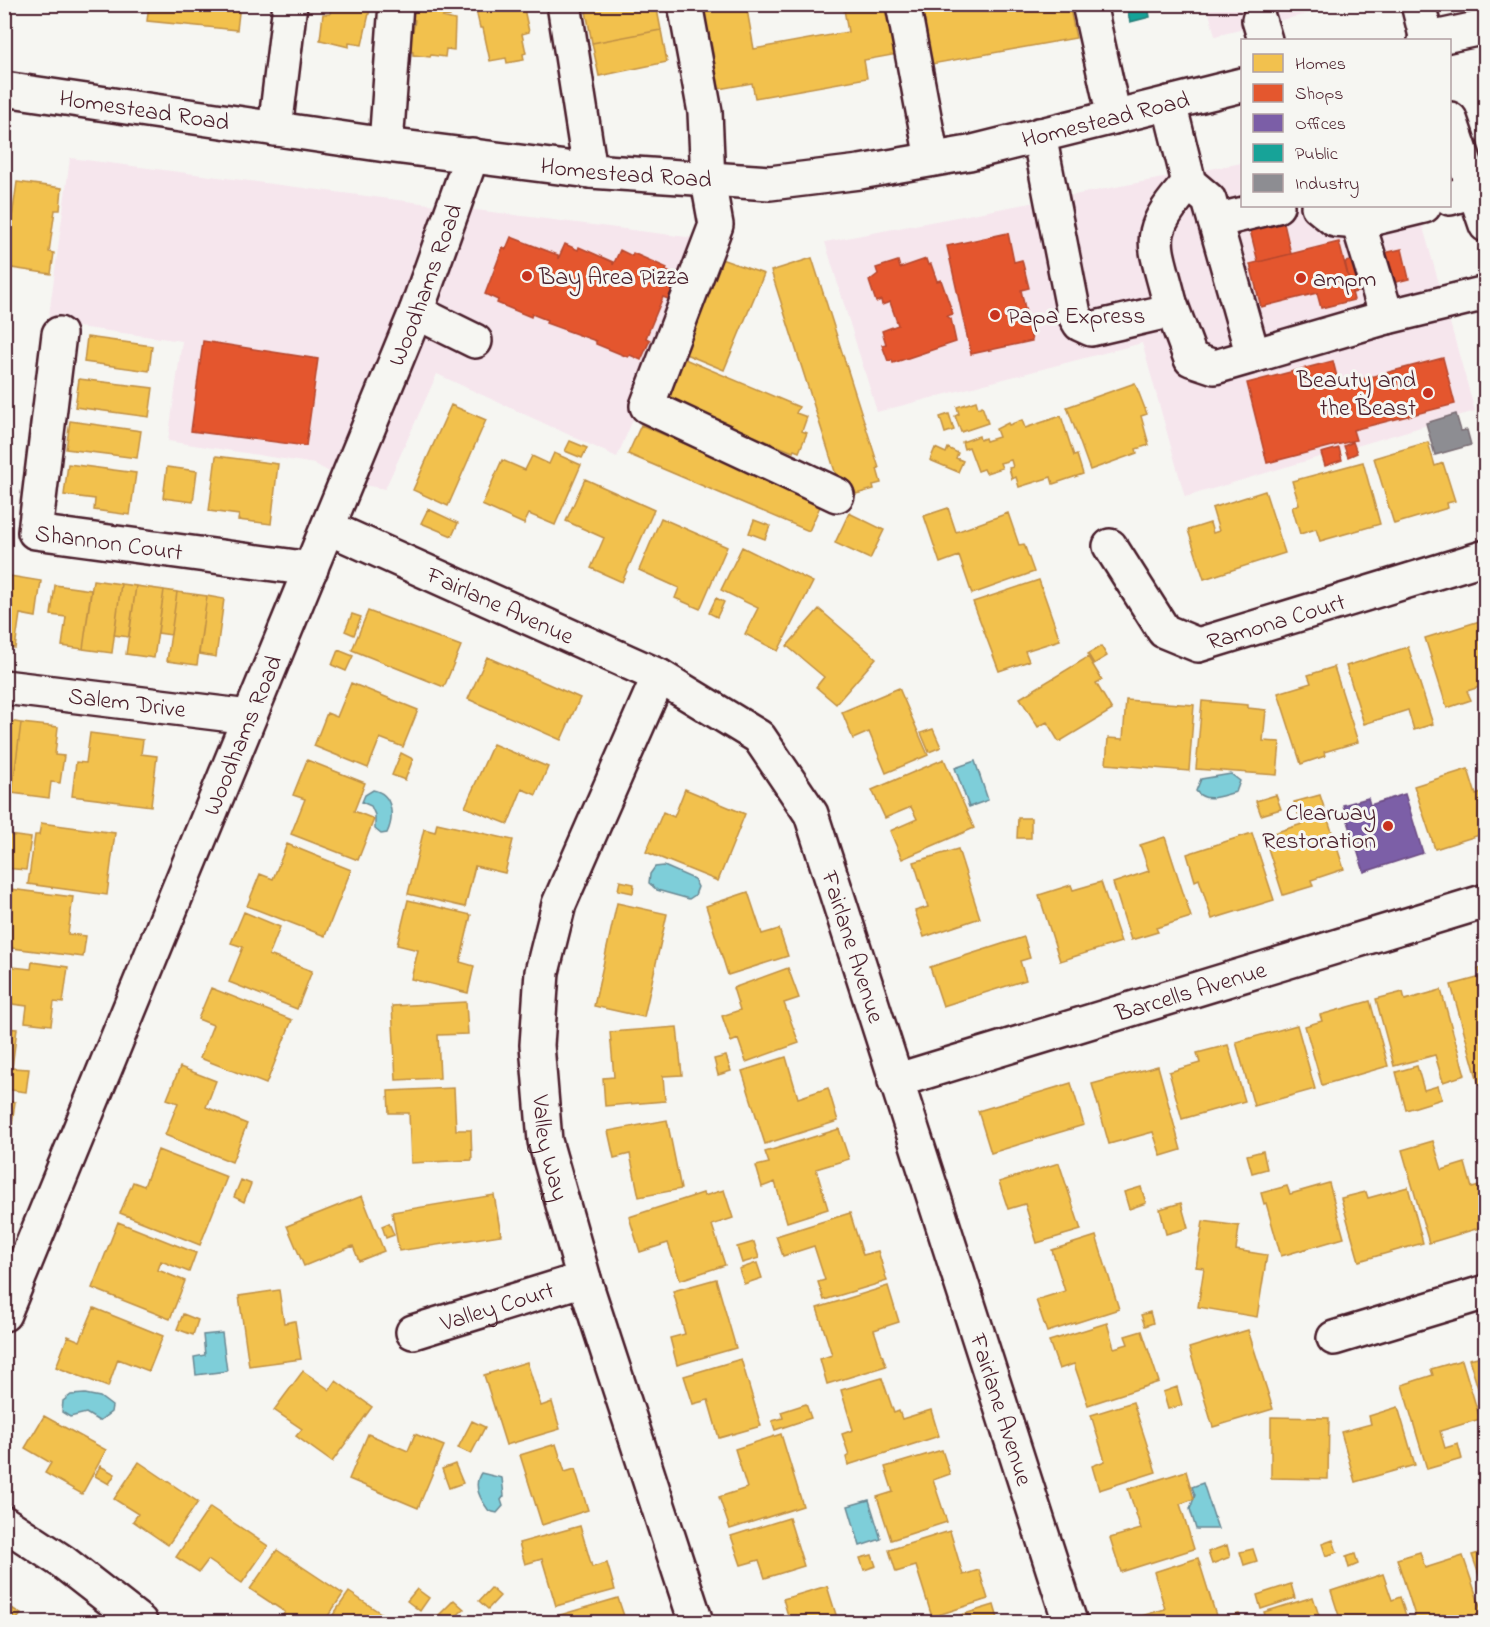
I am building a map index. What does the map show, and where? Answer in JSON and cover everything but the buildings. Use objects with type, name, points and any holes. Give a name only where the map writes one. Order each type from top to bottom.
[{"type":"street","points":[[275,129],[290,4]]},
{"type":"street","points":[[386,145],[396,4]]},
{"type":"street","points":[[564,4],[590,171]]},
{"type":"street","points":[[685,4],[705,112],[708,181],[716,225],[647,406],[837,495]]},
{"type":"street","points":[[903,4],[932,159]]},
{"type":"street","points":[[1089,4],[1114,117]]},
{"type":"street","points":[[1418,4],[1426,39]]},
{"type":"street","points":[[1431,39],[1485,27]]},
{"type":"street","name":"Homestead Road","points":[[4,89],[386,145],[590,171],[708,181],[770,183],[932,159],[1241,85]]},
{"type":"street","points":[[1169,103],[1189,183],[1209,200],[1253,356]]},
{"type":"street","points":[[1451,131],[1462,194],[1485,225]]},
{"type":"street","points":[[1040,135],[1074,314],[1080,324],[1091,329],[1164,312],[1170,303]]},
{"type":"street","name":"Woodhams Road","points":[[4,1314],[329,528],[416,312],[472,155]]},
{"type":"street","points":[[1189,183],[1158,222],[1155,239],[1170,303],[1191,359],[1215,367],[1387,317],[1485,293]]},
{"type":"street","points":[[1215,221],[1273,207]]},
{"type":"street","points":[[1319,207],[1335,220],[1358,222],[1420,207]]},
{"type":"street","points":[[1358,222],[1387,317]]},
{"type":"street","points":[[416,312],[475,340]]},
{"type":"street","name":"Shannon Court","points":[[58,334],[35,532],[311,569]]},
{"type":"street","name":"Fairlane Avenue","points":[[329,528],[659,676],[759,737],[811,814],[1070,1623]]},
{"type":"street","name":"Ramona Court","points":[[1110,546],[1164,631],[1198,645],[1485,557]]},
{"type":"street","name":"Valley Way","points":[[659,676],[558,904],[542,972],[537,1044],[545,1141],[584,1280],[696,1623]]},
{"type":"street","name":"Salem Drive","points":[[4,687],[249,717]]},
{"type":"street","name":"Barcells Avenue","points":[[896,1081],[1485,901]]},
{"type":"street","name":"Valley Court","points":[[412,1332],[584,1280]]},
{"type":"street","points":[[1334,1338],[1485,1292]]},
{"type":"street","points":[[4,1523],[63,1562],[140,1623]]},
{"type":"shaded area","points":[[1207,5],[1323,5],[1319,11],[1215,36]]},
{"type":"shaded area","points":[[70,158],[710,240],[617,457],[437,374],[385,489],[347,482],[315,464],[168,441],[182,341],[48,323]]},
{"type":"shaded area","points":[[1241,163],[1241,207],[1417,207],[1475,411],[1185,497],[1142,343],[877,412],[825,242]]},
{"type":"water","points":[[975,761],[988,800],[969,807],[955,768]]},
{"type":"water","points":[[1231,774],[1240,781],[1236,792],[1209,798],[1196,791],[1201,779]]},
{"type":"water","points":[[373,790],[385,796],[391,807],[391,821],[387,833],[381,834],[375,829],[375,815],[371,806],[362,802],[365,795]]},
{"type":"water","points":[[664,866],[694,879],[698,887],[695,895],[689,899],[657,890],[649,883],[650,874],[655,867]]},
{"type":"water","points":[[222,1333],[227,1371],[196,1375],[194,1357],[205,1355],[203,1335]]},
{"type":"water","points":[[85,1394],[100,1397],[112,1406],[111,1412],[99,1421],[86,1413],[70,1417],[62,1412],[63,1401],[71,1395]]},
{"type":"water","points":[[481,1473],[502,1478],[503,1506],[497,1513],[489,1511],[477,1488]]},
{"type":"water","points":[[1203,1483],[1218,1529],[1196,1529],[1190,1509],[1195,1495],[1192,1487]]},
{"type":"water","points":[[869,1500],[881,1539],[860,1546],[848,1506]]},
{"type":"place","name":"Bay Area Pizza","points":[[527,276]]},
{"type":"place","name":"ampm","points":[[1301,278]]},
{"type":"place","name":"Papa Express","points":[[995,315]]},
{"type":"place","name":"Beauty and the Beast","points":[[1428,393]]},
{"type":"place","name":"Clearway Restoration","points":[[1388,826]]}]
